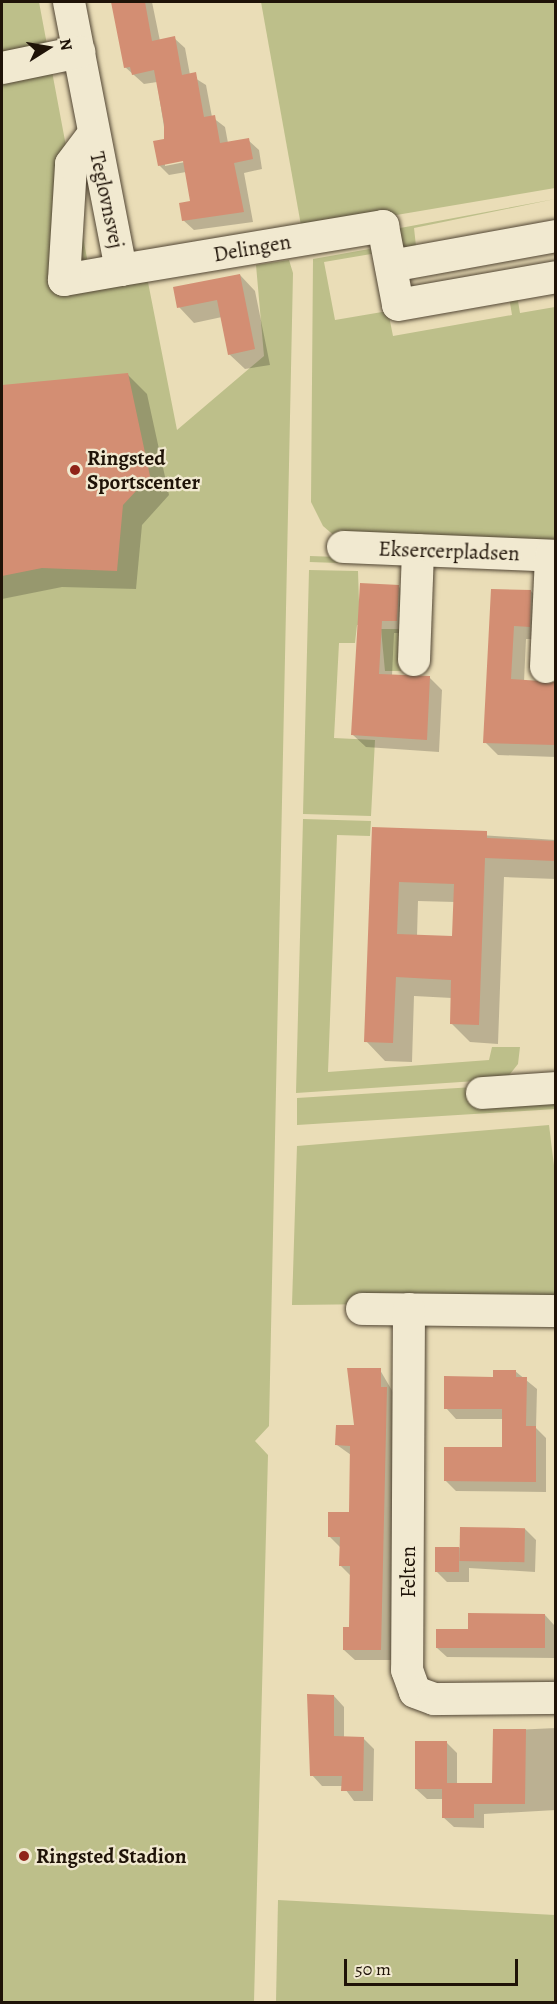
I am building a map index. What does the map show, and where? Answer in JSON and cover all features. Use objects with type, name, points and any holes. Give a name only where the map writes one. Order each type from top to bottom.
[{"type":"street","name":"Teglovnsvej","points":[[69,2],[121,270],[63,280],[71,164],[93,135]]},
{"type":"street","points":[[2,68],[80,52]]},
{"type":"street","name":"Delingen","points":[[121,270],[383,226],[391,266]]},
{"type":"street","points":[[555,236],[391,266],[398,305],[555,277]]},
{"type":"street","name":"Eksercerpladsen","points":[[343,547],[553,556]]},
{"type":"street","points":[[414,660],[418,550]]},
{"type":"street","points":[[546,667],[553,556]]},
{"type":"street","points":[[482,1093],[555,1088]]},
{"type":"street","points":[[362,1309],[555,1311]]},
{"type":"street","name":"Felten","points":[[409,1309],[407,1670],[415,1692],[434,1699],[555,1698]]},
{"type":"green space","points":[[2,2],[39,2],[92,285],[147,277],[177,430],[264,356],[256,265],[289,260],[293,273],[269,1426],[255,1441],[268,1455],[254,2002],[2,2002]]},
{"type":"green space","points":[[261,2],[555,2],[555,188],[302,231]]},
{"type":"green space","points":[[555,199],[414,228],[416,246],[398,249],[395,229]]},
{"type":"green space","points":[[375,248],[377,253],[324,262],[335,320],[388,311],[393,336],[512,315],[509,297],[517,295],[520,313],[555,307],[555,547],[337,538],[323,526],[311,502],[313,259]]},
{"type":"green space","points":[[310,556],[403,559],[403,565],[310,562]]},
{"type":"green space","points":[[309,570],[358,571],[359,602],[375,626],[357,625],[355,643],[339,643],[334,738],[375,740],[371,816],[303,814]]},
{"type":"green space","points":[[381,629],[402,629],[401,671],[385,671]]},
{"type":"green space","points":[[303,819],[371,821],[370,836],[337,835],[328,1072],[489,1060],[492,1047],[520,1047],[518,1064],[506,1079],[296,1093]]},
{"type":"green space","points":[[474,1087],[476,1107],[555,1102],[556,1109],[297,1125],[297,1098]]},
{"type":"green space","points":[[549,1125],[556,1182],[555,1302],[292,1305],[297,1146]]},
{"type":"green space","points":[[278,1900],[555,1915],[555,2002],[276,2002]]},
{"type":"building","points":[[111,2],[145,2],[152,41],[175,36],[182,75],[196,72],[204,117],[215,115],[220,143],[249,138],[253,159],[234,163],[244,212],[182,221],[179,203],[190,201],[183,161],[158,166],[153,141],[164,139],[164,124],[154,70],[132,75],[130,67],[124,68]]},
{"type":"building","points":[[240,274],[255,349],[228,355],[217,300],[177,308],[173,287]]},
{"type":"building","name":"Ringsted Sportscenter","points":[[128,373],[150,476],[123,505],[117,571],[42,568],[2,576],[2,385]]},
{"type":"building","points":[[360,583],[399,585],[397,621],[382,621],[379,674],[430,676],[427,740],[351,735]]},
{"type":"building","points":[[491,589],[531,590],[530,627],[514,626],[511,679],[555,682],[555,745],[483,743]]},
{"type":"building","points":[[372,827],[487,831],[487,838],[555,841],[555,861],[485,858],[479,1025],[450,1024],[451,980],[396,977],[393,1043],[364,1042]],"holes":[[[399,882],[454,884],[452,936],[397,934]]]},
{"type":"building","points":[[347,1368],[381,1368],[381,1387],[387,1387],[381,1650],[343,1650],[343,1627],[349,1627],[350,1566],[339,1566],[340,1537],[328,1537],[328,1512],[349,1512],[350,1446],[335,1445],[336,1425],[354,1425]]},
{"type":"building","points":[[493,1370],[516,1370],[516,1377],[527,1377],[526,1426],[536,1426],[536,1482],[444,1481],[444,1447],[502,1447],[502,1409],[444,1409],[444,1376],[493,1377]]},
{"type":"building","points":[[460,1527],[525,1528],[524,1562],[459,1561]]},
{"type":"building","points":[[435,1547],[459,1547],[459,1572],[435,1572]]},
{"type":"building","points":[[468,1613],[545,1614],[545,1648],[436,1648],[436,1629],[468,1629]]},
{"type":"building","points":[[307,1694],[334,1695],[334,1736],[364,1737],[363,1791],[341,1791],[342,1776],[310,1776]]},
{"type":"building","points":[[493,1729],[526,1729],[525,1804],[474,1804],[474,1818],[442,1818],[442,1789],[415,1789],[415,1741],[447,1741],[447,1783],[492,1783]]},
{"type":"place","name":"Ringsted Sportscenter","points":[[75,470]]},
{"type":"place","name":"Ringsted Stadion","points":[[24,1856]]}]
